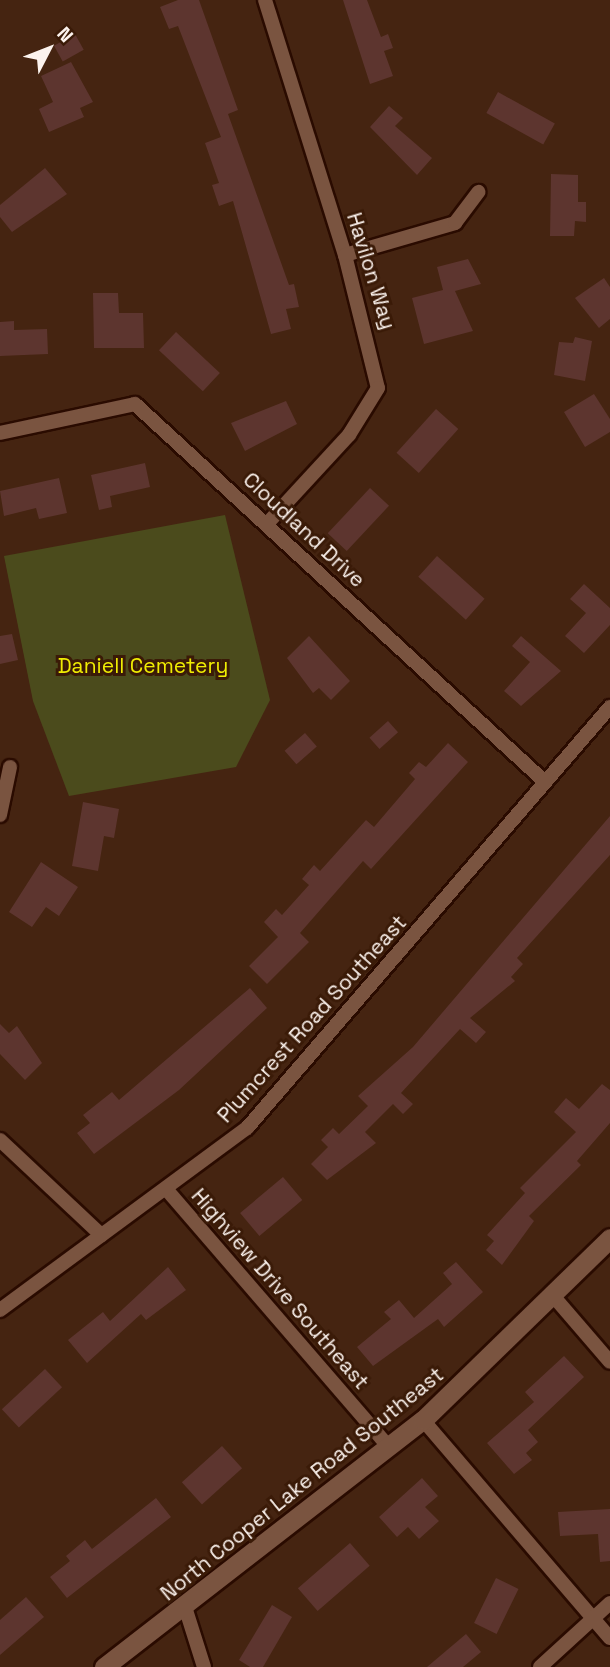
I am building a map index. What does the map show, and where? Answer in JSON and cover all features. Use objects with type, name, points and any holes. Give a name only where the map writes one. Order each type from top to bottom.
[{"type":"street","name":"Havilon Way","points":[[265,0],[345,256],[378,388],[349,435],[267,524]]},
{"type":"street","points":[[345,256],[455,223],[478,192]]},
{"type":"street","name":"Cloudland Drive","points":[[0,433],[135,404],[545,782]]},
{"type":"street","name":"Plumcrest Road Southeast","points":[[0,1310],[167,1190],[247,1128],[610,707]]},
{"type":"street","points":[[0,815],[10,768]]},
{"type":"street","points":[[0,1140],[101,1235]]},
{"type":"street","name":"Highview Drive Southeast","points":[[167,1190],[389,1447]]},
{"type":"street","name":"North Cooper Lake Road Southeast","points":[[104,1667],[186,1610],[423,1420],[555,1298],[610,1238]]},
{"type":"street","points":[[555,1298],[610,1362]]},
{"type":"street","points":[[423,1420],[610,1638]]},
{"type":"street","points":[[540,1667],[610,1603]]},
{"type":"street","points":[[186,1610],[204,1667]]},
{"type":"green space","name":"Daniell Cemetery","points":[[225,515],[270,700],[236,767],[69,796],[33,701],[4,556]]},
{"type":"building","points":[[178,0],[199,0],[238,110],[228,114],[289,285],[294,284],[299,307],[286,309],[291,329],[271,334],[233,201],[219,206],[212,185],[219,183],[205,143],[221,137],[178,26],[169,29],[160,7]]},
{"type":"building","points":[[343,0],[367,0],[381,37],[388,34],[393,48],[384,51],[393,76],[370,84]]},
{"type":"building","points":[[75,34],[84,50],[63,61],[54,46]]},
{"type":"building","points":[[71,62],[93,102],[80,108],[84,117],[49,132],[39,109],[53,102],[41,76]]},
{"type":"building","points":[[498,92],[555,124],[543,145],[486,113]]},
{"type":"building","points":[[389,106],[403,118],[395,126],[432,158],[417,175],[370,127]]},
{"type":"building","points":[[45,168],[67,194],[12,232],[0,217],[0,205]]},
{"type":"building","points":[[551,174],[578,175],[578,202],[586,202],[586,222],[575,221],[574,236],[550,236]]},
{"type":"building","points":[[468,259],[481,284],[455,291],[473,331],[424,344],[412,298],[443,290],[437,267]]},
{"type":"building","points":[[604,278],[610,287],[610,319],[599,328],[575,298]]},
{"type":"building","points":[[93,293],[118,293],[119,313],[143,313],[144,348],[94,348]]},
{"type":"building","points":[[14,321],[14,330],[47,329],[48,354],[0,356],[0,322]]},
{"type":"building","points":[[176,332],[220,373],[203,391],[159,350]]},
{"type":"building","points":[[575,337],[592,341],[585,381],[554,375],[559,342],[573,343]]},
{"type":"building","points":[[594,394],[610,419],[610,432],[585,447],[564,412]]},
{"type":"building","points":[[286,401],[297,424],[245,451],[231,423]]},
{"type":"building","points":[[436,409],[458,429],[419,473],[397,453]]},
{"type":"building","points":[[145,463],[150,487],[110,496],[112,507],[99,510],[91,475]]},
{"type":"building","points":[[59,478],[67,513],[39,519],[36,508],[4,516],[0,491]]},
{"type":"building","points":[[370,488],[389,506],[347,551],[328,533]]},
{"type":"building","points":[[437,556],[485,599],[466,620],[418,577]]},
{"type":"building","points":[[584,584],[610,608],[610,625],[584,653],[565,636],[586,613],[570,599]]},
{"type":"building","points":[[12,634],[18,660],[0,664],[0,636]]},
{"type":"building","points":[[309,636],[350,681],[331,700],[319,688],[313,693],[287,658]]},
{"type":"building","points":[[521,636],[561,671],[521,706],[504,691],[530,662],[512,646]]},
{"type":"building","points":[[388,721],[398,732],[379,749],[369,738]]},
{"type":"building","points":[[305,733],[317,747],[296,764],[285,751]]},
{"type":"building","points":[[448,743],[468,762],[371,869],[363,861],[300,933],[309,942],[267,984],[249,966],[278,937],[264,922],[276,909],[282,915],[309,885],[302,879],[314,865],[320,871],[366,820],[374,827],[415,779],[409,773],[419,762],[426,767]]},
{"type":"building","points":[[83,802],[119,809],[114,838],[104,836],[98,871],[72,866]]},
{"type":"building","points":[[610,816],[610,855],[517,958],[523,964],[511,977],[515,981],[470,1018],[486,1032],[476,1043],[460,1029],[401,1093],[413,1104],[403,1114],[393,1104],[365,1132],[376,1143],[327,1180],[311,1164],[328,1147],[321,1140],[333,1128],[339,1134],[368,1106],[358,1096],[413,1047]]},
{"type":"building","points":[[41,862],[78,887],[59,916],[46,907],[32,927],[9,912]]},
{"type":"building","points":[[250,988],[267,1008],[179,1090],[94,1154],[77,1133],[90,1123],[83,1115],[112,1092],[119,1100]]},
{"type":"building","points":[[0,1024],[9,1033],[17,1026],[42,1063],[25,1080],[0,1054]]},
{"type":"building","points":[[602,1084],[610,1090],[610,1123],[577,1161],[581,1165],[529,1216],[534,1221],[502,1265],[486,1250],[494,1241],[487,1235],[525,1193],[520,1188],[576,1132],[554,1112],[566,1098],[579,1109]]},
{"type":"building","points":[[283,1177],[302,1200],[259,1236],[240,1213]]},
{"type":"building","points":[[456,1262],[483,1292],[444,1327],[438,1319],[373,1366],[357,1347],[391,1319],[384,1312],[399,1300],[414,1318],[452,1284],[443,1273]]},
{"type":"building","points":[[168,1267],[186,1290],[146,1320],[141,1314],[87,1363],[68,1340],[103,1312],[110,1321]]},
{"type":"building","points":[[564,1356],[584,1377],[528,1430],[538,1442],[526,1453],[532,1460],[514,1474],[487,1443],[534,1402],[525,1392]]},
{"type":"building","points":[[45,1369],[62,1387],[19,1428],[2,1409]]},
{"type":"building","points":[[222,1446],[242,1468],[202,1504],[182,1482]]},
{"type":"building","points":[[422,1478],[438,1496],[425,1507],[439,1521],[419,1539],[408,1527],[397,1537],[379,1517]]},
{"type":"building","points":[[156,1498],[171,1517],[67,1598],[50,1577],[70,1561],[66,1556],[85,1540],[92,1549]]},
{"type":"building","points":[[610,1509],[610,1561],[600,1562],[598,1534],[560,1536],[558,1512]]},
{"type":"building","points":[[350,1543],[370,1566],[318,1611],[298,1588]]},
{"type":"building","points":[[496,1578],[518,1589],[497,1634],[474,1623]]},
{"type":"building","points":[[26,1597],[44,1617],[0,1655],[0,1620]]},
{"type":"building","points":[[272,1605],[292,1617],[263,1667],[250,1667],[239,1660]]},
{"type":"building","points":[[466,1634],[481,1652],[463,1667],[427,1667]]}]
